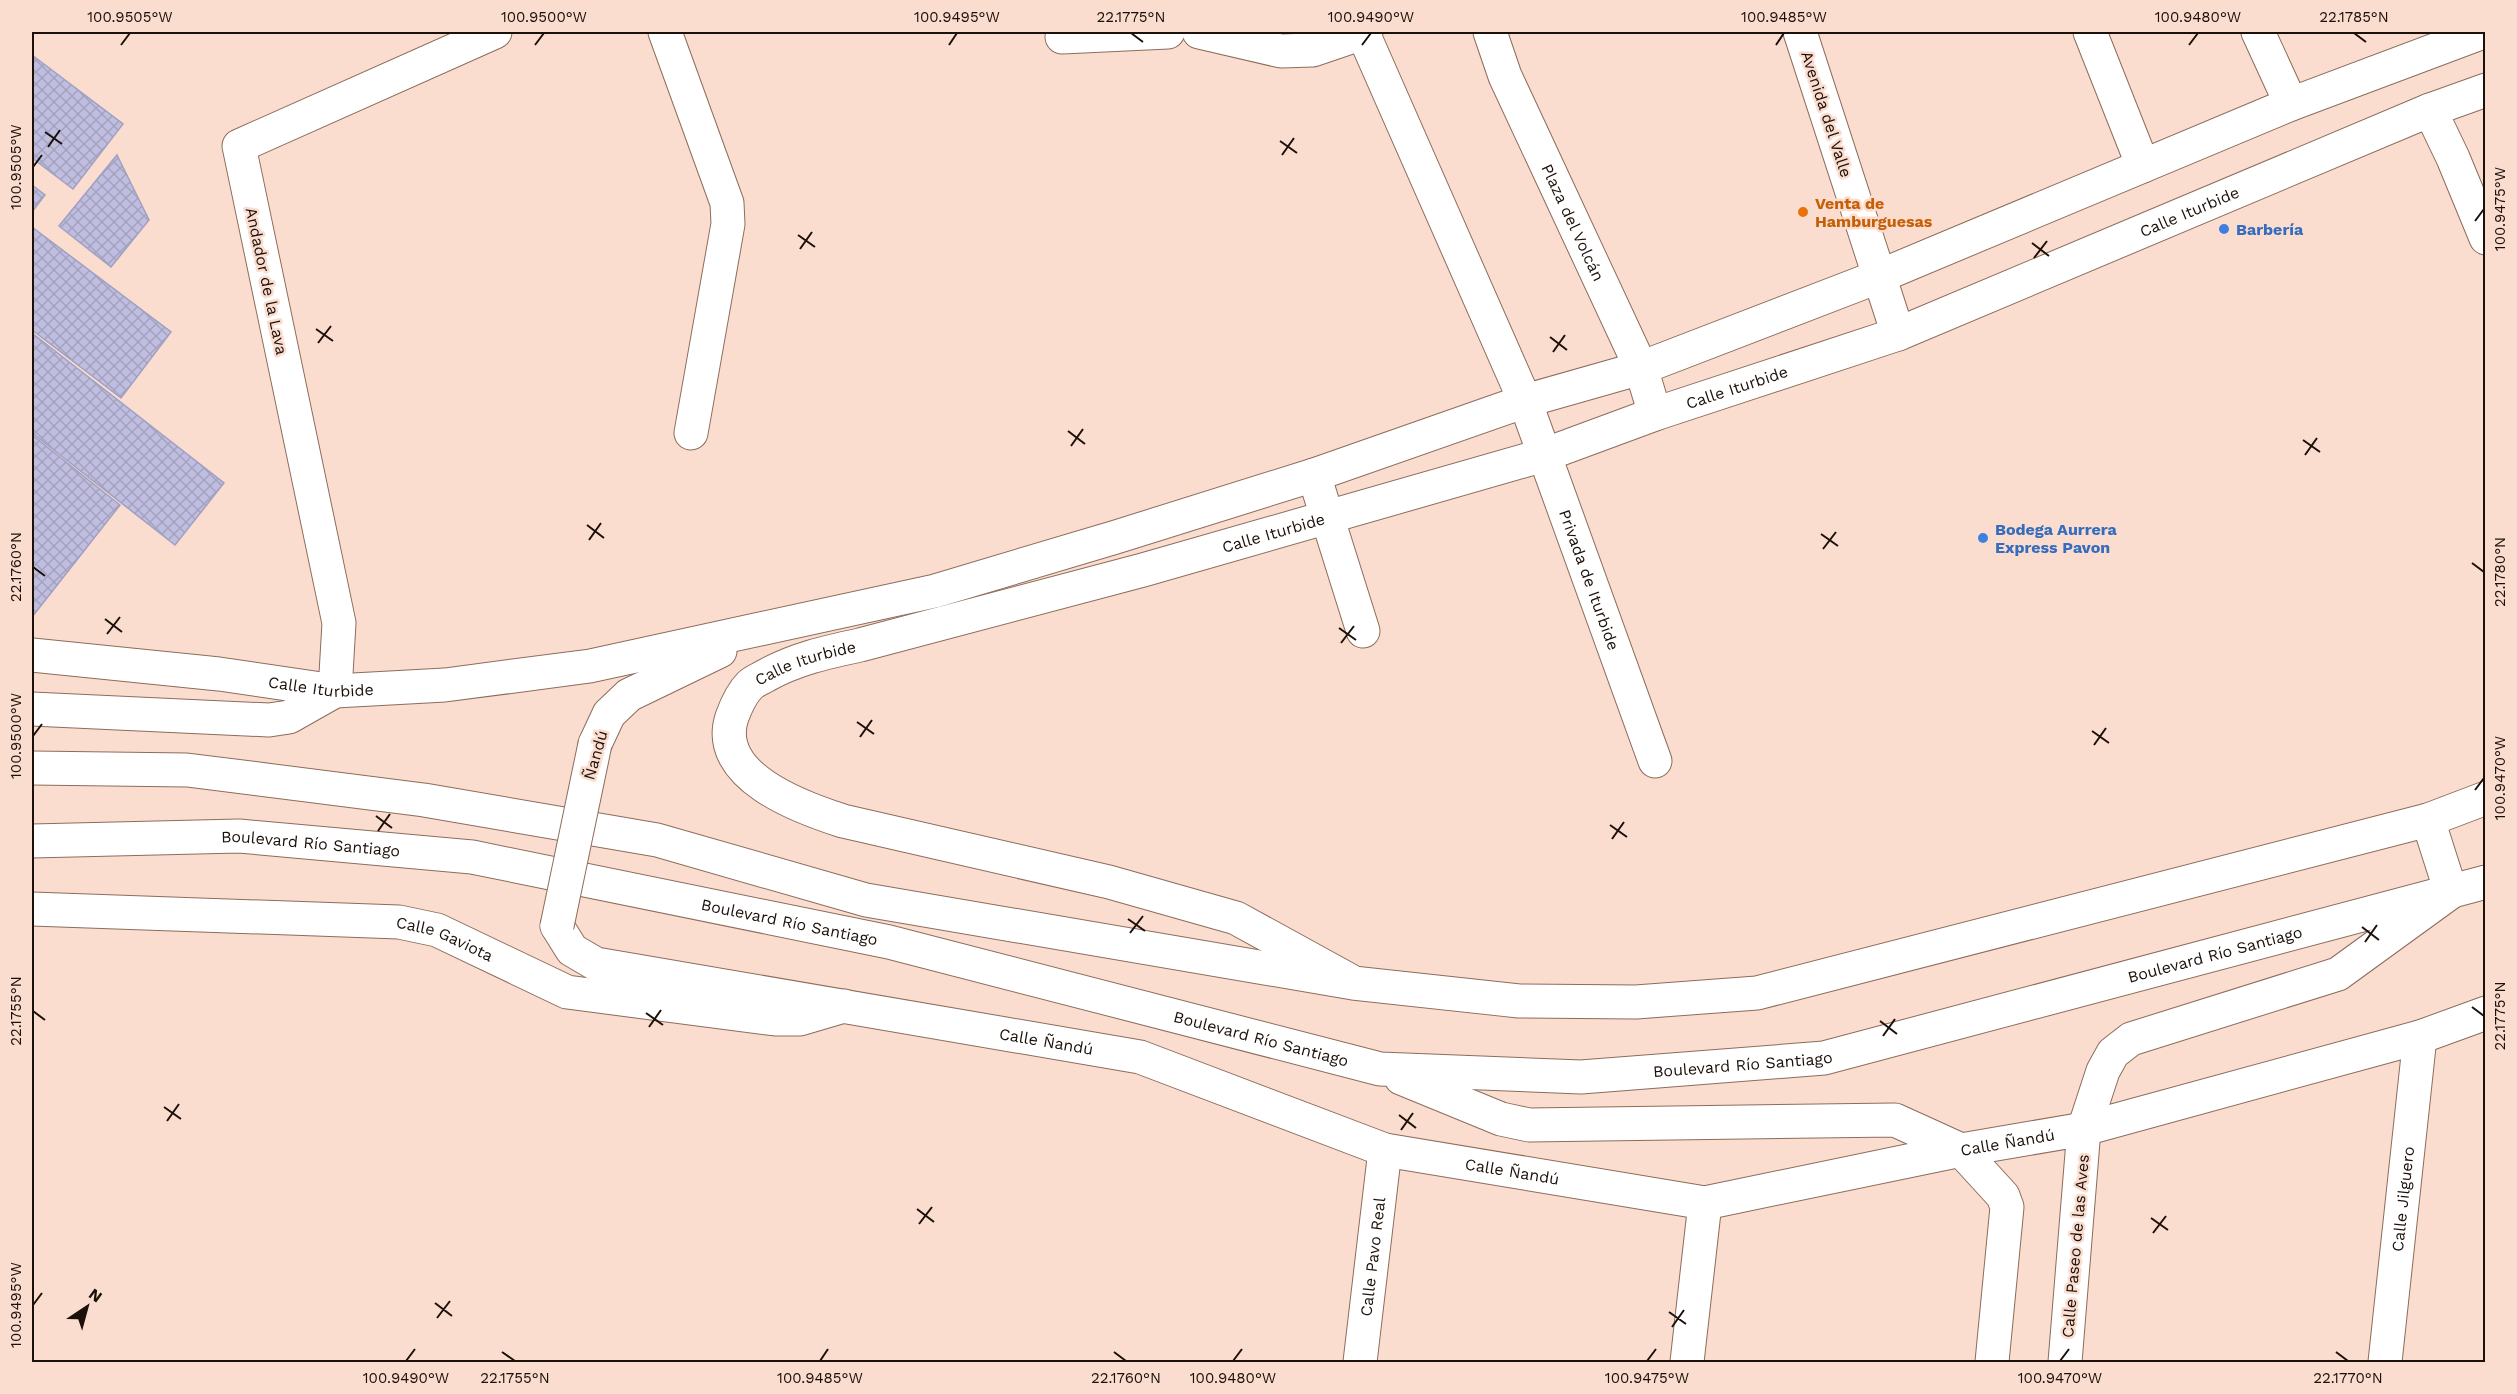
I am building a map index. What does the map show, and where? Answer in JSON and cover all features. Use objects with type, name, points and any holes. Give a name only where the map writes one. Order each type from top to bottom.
[{"type":"street","name":"Andador de la Lava","points":[[335,691],[339,623],[239,146],[495,32]]},
{"type":"street","points":[[665,32],[727,202],[728,224],[691,434]]},
{"type":"street","points":[[1062,37],[1168,32]]},
{"type":"street","points":[[1199,32],[1281,51],[1309,41],[1364,32],[1525,401]]},
{"type":"street","name":"Plaza del Volcán","points":[[1490,32],[1505,76],[1641,368],[1655,414]]},
{"type":"street","name":"Avenida del Valle","points":[[1800,32],[1898,334]]},
{"type":"street","points":[[2090,32],[2143,166]]},
{"type":"street","points":[[2258,32],[2291,104]]},
{"type":"street","name":"Calle Iturbide","points":[[32,654],[219,674],[335,691],[445,684],[590,666],[935,591],[1314,475],[1525,401],[1641,368],[1880,276],[2291,104],[2483,32]]},
{"type":"street","name":"Calle Iturbide","points":[[1353,983],[1236,918],[1109,882],[843,822],[804,809],[754,779],[740,763],[732,745],[729,726],[736,705],[750,685],[779,668],[813,655],[860,645],[1143,570],[1544,455],[1655,414],[1898,334],[2430,110],[2486,90]]},
{"type":"street","points":[[2430,110],[2453,158],[2486,238]]},
{"type":"street","name":"Privada de Iturbide","points":[[1525,401],[1655,761]]},
{"type":"street","points":[[1314,475],[1362,631]]},
{"type":"street","points":[[806,618],[813,655]]},
{"type":"street","name":"Ñandú","points":[[557,926],[595,744],[609,714],[629,694],[704,661],[753,632]]},
{"type":"street","points":[[32,709],[269,720],[289,717],[335,691]]},
{"type":"street","points":[[32,768],[187,770],[424,800],[657,840],[866,900],[1353,983],[1519,1001],[1636,1002],[1757,993],[2428,820],[2486,798]]},
{"type":"street","points":[[2428,820],[2451,892]]},
{"type":"street","name":"Boulevard Río Santiago","points":[[32,841],[239,836],[472,857],[889,942],[1380,1070],[1581,1077],[1824,1058],[2486,882]]},
{"type":"street","name":"Calle Paseo de las Aves","points":[[2065,1362],[2084,1129],[2103,1071],[2113,1053],[2131,1039],[2338,974],[2451,892]]},
{"type":"street","name":"Calle Gaviota","points":[[32,909],[399,922],[437,930],[567,992],[775,1019],[800,1019],[843,1006]]},
{"type":"street","name":"Calle Ñandú","points":[[557,926],[572,950],[596,964],[1140,1057],[1384,1150],[1705,1203],[1961,1150],[2084,1129],[2420,1037],[2486,1013]]},
{"type":"street","name":"Calle Jilguero","points":[[2385,1362],[2420,1037]]},
{"type":"street","points":[[1380,1070],[1501,1119],[1529,1125],[1895,1120],[1961,1150],[2003,1196],[2007,1207],[1992,1362]]},
{"type":"street","name":"Calle Pavo Real","points":[[1360,1362],[1384,1150]]},
{"type":"street","points":[[1688,1362],[1705,1203]]},
{"type":"building","points":[[32,55],[123,124],[73,189],[32,158]]},
{"type":"building","points":[[117,155],[149,220],[111,267],[59,226]]},
{"type":"building","points":[[32,185],[45,195],[32,212]]},
{"type":"building","points":[[32,227],[171,332],[121,398],[32,330]]},
{"type":"building","points":[[32,333],[224,483],[175,545],[32,433]]},
{"type":"building","points":[[32,435],[120,505],[32,617]]},
{"type":"place","name":"Venta de Hamburguesas","points":[[1803,212]]},
{"type":"place","name":"Barbería","points":[[2224,229]]},
{"type":"place","name":"Bodega Aurrera Express Pavon","points":[[1983,538]]}]
